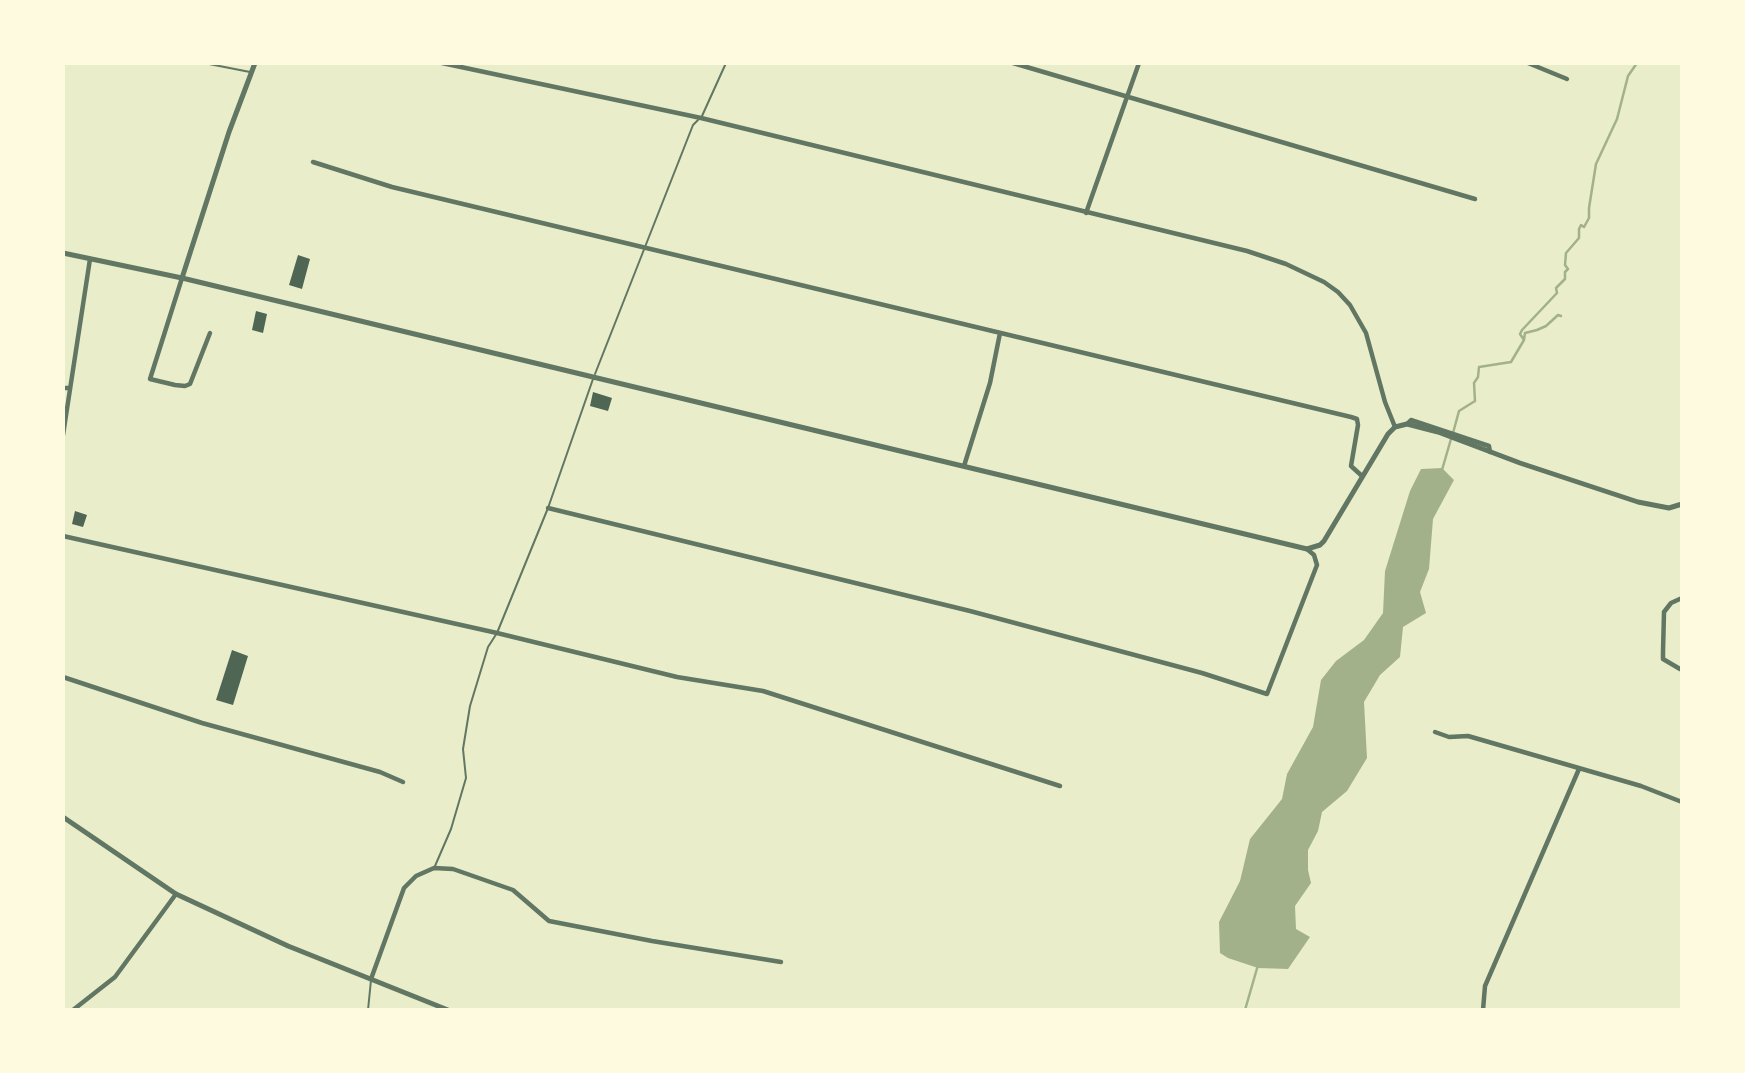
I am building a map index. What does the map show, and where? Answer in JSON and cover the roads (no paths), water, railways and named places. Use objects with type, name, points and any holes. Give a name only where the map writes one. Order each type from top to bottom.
[{"type":"street","points":[[210,333],[190,383],[185,386],[150,379],[229,132],[255,63]]},
{"type":"street","points":[[442,63],[701,118],[1247,251],[1294,267],[1331,286],[1350,305],[1366,333],[1385,402],[1395,427]]},
{"type":"street","points":[[1013,63],[1475,199]]},
{"type":"street","points":[[1086,213],[1139,63]]},
{"type":"street","points":[[1528,63],[1567,79]]},
{"type":"street","points":[[313,162],[393,187],[1354,418],[1358,425],[1351,466],[1362,476]]},
{"type":"street","points":[[63,253],[182,278],[594,376],[1307,549],[1314,555],[1317,565],[1267,694],[1202,673],[970,611],[548,508]]},
{"type":"street","points":[[63,435],[90,259]]},
{"type":"street","points":[[964,466],[990,383],[1000,333]]},
{"type":"street","points":[[63,388],[70,388]]},
{"type":"street","points":[[1307,549],[1324,541],[1381,443],[1395,427],[1407,424],[1438,432],[1520,463],[1645,504],[1669,508],[1682,504]]},
{"type":"street","points":[[63,536],[498,633],[677,677],[763,691],[1060,786]]},
{"type":"street","points":[[1680,669],[1663,659],[1664,612],[1671,603],[1682,598]]},
{"type":"street","points":[[63,677],[202,723],[380,772],[403,782]]},
{"type":"street","points":[[1435,732],[1449,737],[1468,736],[1642,786],[1682,802]]},
{"type":"street","points":[[1483,1010],[1485,986],[1580,769]]},
{"type":"street","points":[[63,817],[176,894],[288,946],[448,1010]]},
{"type":"street","points":[[371,979],[404,888],[416,876],[434,868],[453,869],[513,890],[549,921],[781,962]]},
{"type":"street","points":[[73,1010],[115,977],[176,894]]},
{"type":"lane","points":[[204,63],[251,72]]},
{"type":"lane","points":[[434,868],[451,829],[466,778],[463,749],[470,706],[488,647],[498,633],[548,508],[594,376],[693,125],[701,118],[726,63]]},
{"type":"lane","points":[[368,1010],[371,979]]},
{"type":"waterway","points":[[1453,433],[1459,411],[1475,401],[1474,383],[1479,367],[1511,362],[1524,340],[1520,334],[1522,330],[1557,293],[1556,288],[1565,279],[1568,269],[1565,265],[1566,253],[1579,238],[1581,225],[1584,227],[1589,218],[1596,164],[1617,119],[1628,76],[1637,63]]},
{"type":"waterway","points":[[1524,340],[1525,333],[1546,326],[1558,315],[1561,316]]},
{"type":"waterway","points":[[1442,470],[1451,439]]},
{"type":"waterway","points":[[1245,1010],[1258,965]]}]
